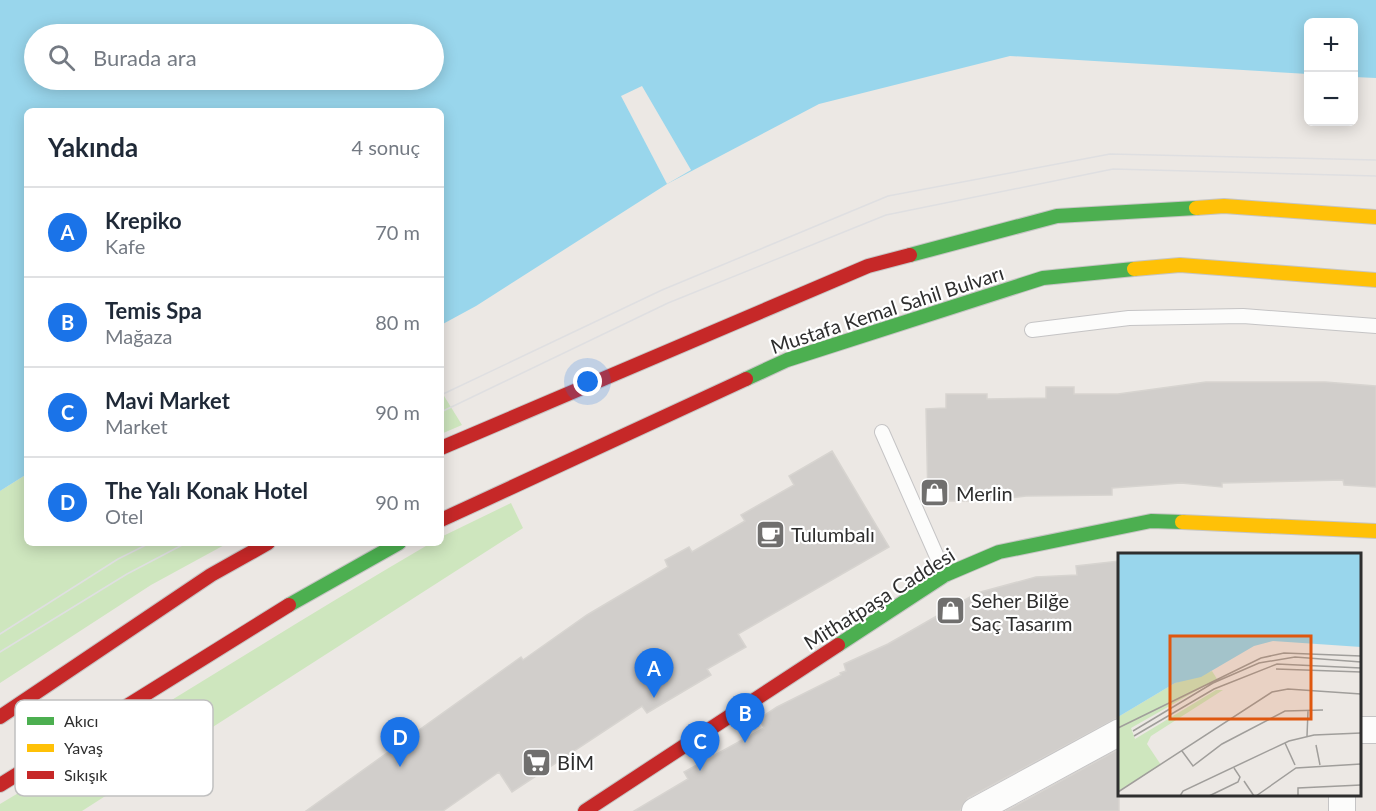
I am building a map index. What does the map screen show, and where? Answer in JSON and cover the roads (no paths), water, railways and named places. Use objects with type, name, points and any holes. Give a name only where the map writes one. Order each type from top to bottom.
[{"type":"main road","name":"Mustafa Kemal Sahil Bulvarı","points":[[444,447],[868,266],[1057,216],[1224,206],[1376,217]]},
{"type":"main road","name":"Mustafa Kemal Sahil Bulvarı","points":[[444,519],[787,360],[1043,278],[1180,265],[1376,280]]},
{"type":"main road","name":"Mithatpaşa Caddesi","points":[[585,811],[945,575],[999,552],[1151,521],[1376,531]]},
{"type":"main road","points":[[25,700],[211,575],[263,546]]},
{"type":"main road","points":[[141,700],[253,625],[394,546]]},
{"type":"main road","points":[[0,717],[15,707]]},
{"type":"main road","points":[[0,785],[15,776]]},
{"type":"street","points":[[1361,730],[1376,729]]},
{"type":"street","points":[[984,809],[1118,733]]},
{"type":"lane","points":[[1032,330],[1129,318],[1243,316],[1376,326]]},
{"type":"lane","points":[[882,432],[945,575]]},
{"type":"water","points":[[0,0],[1376,0],[1376,78],[1358,77],[1358,18],[1304,18],[1304,74],[1010,56],[819,104],[667,184],[476,306],[444,323],[444,108],[24,108],[24,476],[0,491]]},
{"type":"tram line","points":[[444,394],[662,290],[888,196],[1110,154],[1376,160]]},
{"type":"tram line","points":[[444,411],[668,303],[886,215],[1113,169],[1376,176]]},
{"type":"tram line","points":[[0,634],[118,559],[144,546]]},
{"type":"tram line","points":[[0,652],[127,574],[180,546]]},
{"type":"place","name":"Merlin","points":[[935,493]]},
{"type":"place","name":"Tulumbalı","points":[[770,534]]},
{"type":"place","name":"Seher Bilğe Saç Tasarım","points":[[950,611]]},
{"type":"place","name":"Krepiko","points":[[654,698]]},
{"type":"place","name":"Temis Spa","points":[[745,743]]},
{"type":"place","name":"BİM","points":[[536,762]]},
{"type":"place","name":"The Yalı Konak Hotel","points":[[400,767]]},
{"type":"place","name":"Mavi Market","points":[[700,771]]}]
